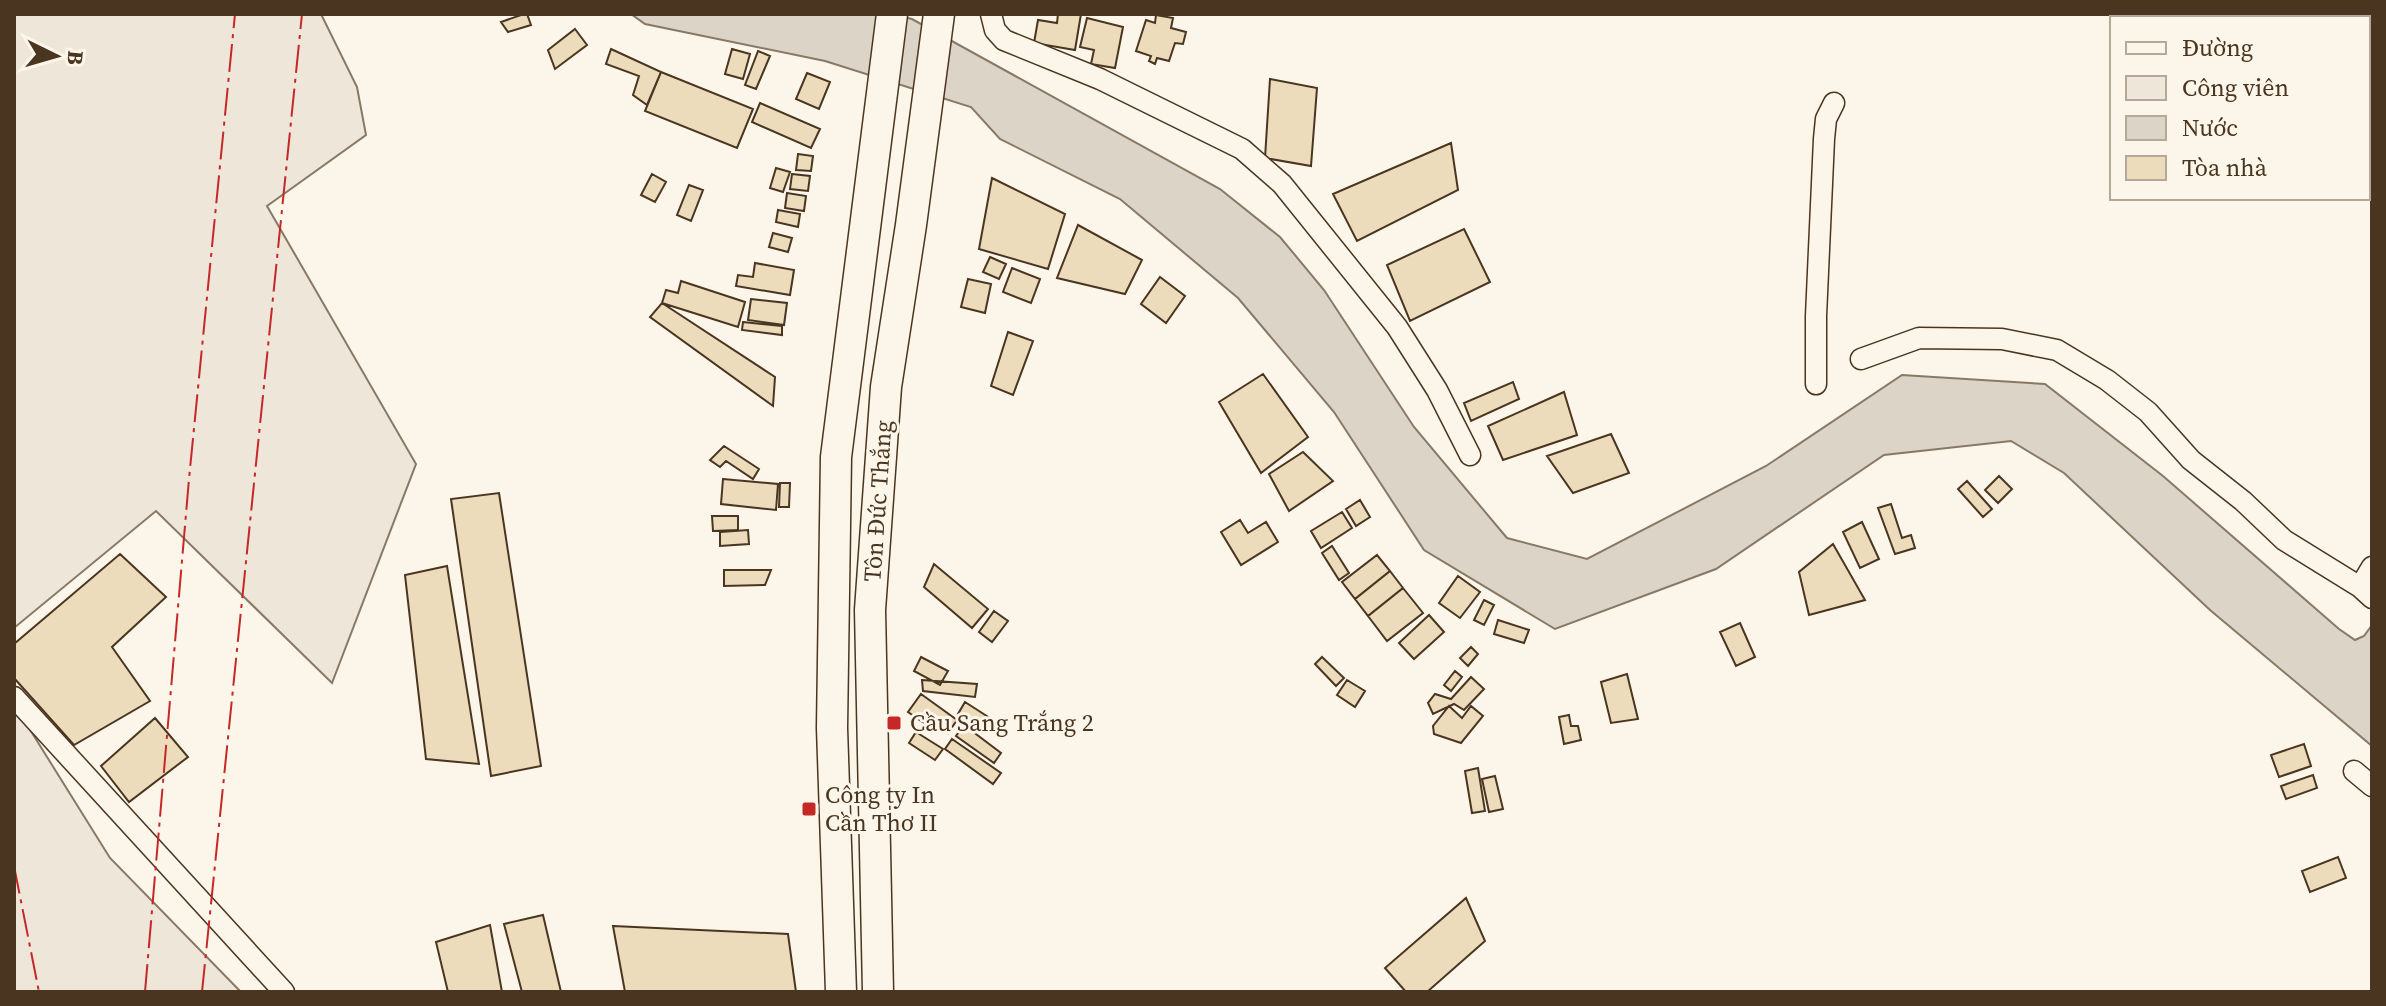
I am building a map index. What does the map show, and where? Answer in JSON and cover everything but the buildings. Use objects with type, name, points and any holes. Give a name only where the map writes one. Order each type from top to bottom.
[{"type":"highway","name":"Tôn Đức Thắng","points":[[841,992],[832,728],[836,457],[892,14]]},
{"type":"highway","name":"Tôn Đức Thắng","points":[[878,992],[870,610],[886,387],[939,14]]},
{"type":"street","points":[[991,14],[995,30],[1004,40],[1100,79],[1242,149],[1282,184],[1397,327],[1437,390],[1470,455]]},
{"type":"street","points":[[1816,384],[1825,129],[1834,103]]},
{"type":"street","points":[[1861,359],[1919,338],[2002,339],[2057,350],[2107,380],[2148,412],[2191,460],[2243,501],[2284,540],[2368,594],[2372,567]]},
{"type":"street","points":[[14,697],[284,992]]},
{"type":"street","points":[[2354,771],[2372,786]]},
{"type":"green space","points":[[14,14],[321,14],[357,87],[366,135],[267,206],[416,464],[332,683],[156,511],[14,628]]},
{"type":"green space","points":[[14,704],[110,858],[241,992],[14,992]]},
{"type":"water","points":[[631,14],[891,14],[912,19],[1220,189],[1280,237],[1324,290],[1414,427],[1507,538],[1587,559],[1766,466],[1902,375],[2045,384],[2163,476],[2339,629],[2355,640],[2364,636],[2372,625],[2372,746],[2210,610],[2064,473],[2011,441],[1884,455],[1716,569],[1555,629],[1424,550],[1334,412],[1238,298],[1120,199],[1000,139],[971,107],[825,61],[645,24]]},
{"type":"power","points":[[145,992],[189,479],[235,14]]},
{"type":"power","points":[[202,992],[302,14]]},
{"type":"power","points":[[14,866],[39,992]]},
{"type":"place","name":"Cầu Sang Trắng 2","points":[[894,723]]},
{"type":"place","name":"Công ty In Cần Thơ II","points":[[809,809]]}]
